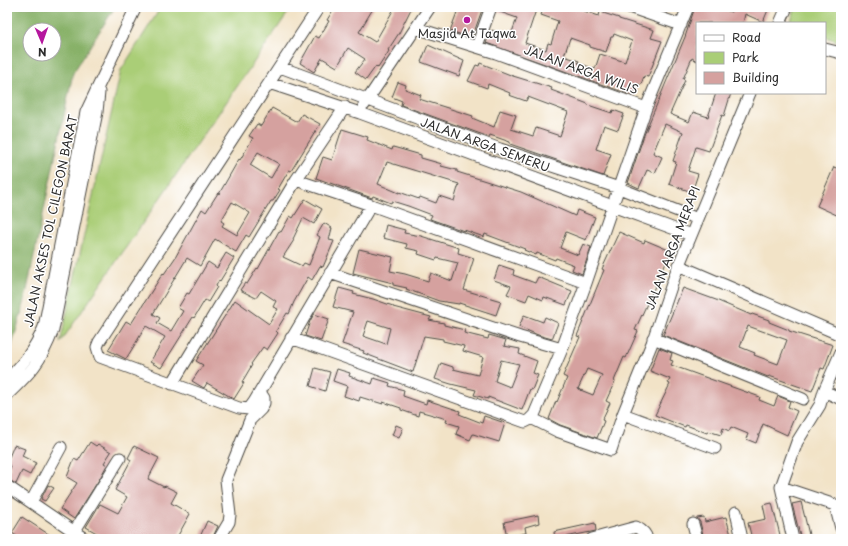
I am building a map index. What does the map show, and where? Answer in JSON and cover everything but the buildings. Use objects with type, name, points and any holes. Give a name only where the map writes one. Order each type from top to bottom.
[{"type":"street","name":"JALAN AKSES TOL CILEGON BARAT","points":[[7,380],[38,343],[44,327],[86,112],[136,7]]},
{"type":"street","points":[[319,7],[99,342],[97,347],[100,357],[172,384],[244,409],[249,409],[370,205]]},
{"type":"street","points":[[360,113],[430,7]]},
{"type":"street","points":[[477,46],[491,7]]},
{"type":"street","points":[[629,7],[682,25]]},
{"type":"street","points":[[291,338],[525,422],[531,418],[562,349],[646,108],[682,25],[688,7]]},
{"type":"street","points":[[780,22],[787,7]]},
{"type":"street","name":"JALAN ARGA WILIS","points":[[416,28],[477,46],[646,108]]},
{"type":"street","points":[[826,49],[841,53]]},
{"type":"street","name":"JALAN ARGA SEMERU","points":[[280,67],[500,149],[619,188],[698,219]]},
{"type":"street","points":[[7,395],[30,373],[46,348],[53,330],[97,112],[100,82]]},
{"type":"street","name":"JALAN ARGA SEMERU","points":[[269,83],[360,113],[691,235]]},
{"type":"street","name":"JALAN ARGA MERAPI","points":[[531,418],[557,431],[611,450],[623,414],[653,338],[678,265],[750,94]]},
{"type":"street","points":[[172,384],[296,180],[345,108]]},
{"type":"street","points":[[296,180],[370,205],[586,283]]},
{"type":"street","points":[[678,265],[836,333]]},
{"type":"street","points":[[330,273],[520,337],[562,349]]},
{"type":"street","points":[[653,338],[803,399]]},
{"type":"street","points":[[793,539],[781,487],[797,442],[820,405],[824,391],[841,352]]},
{"type":"street","points":[[824,391],[841,399]]},
{"type":"street","points":[[219,539],[229,522],[230,515],[226,480],[250,420],[261,409],[264,403],[264,398],[260,392]]},
{"type":"street","points":[[623,414],[715,448]]},
{"type":"street","points":[[32,502],[61,447]]},
{"type":"street","points":[[74,532],[120,458]]},
{"type":"street","points":[[7,486],[85,539]]},
{"type":"street","points":[[781,487],[835,505],[841,528]]},
{"type":"street","points":[[736,512],[742,539]]},
{"type":"street","points":[[693,524],[697,539]]},
{"type":"street","points":[[592,539],[636,528],[643,531],[646,534],[647,539]]},
{"type":"green space","points":[[7,7],[115,7],[73,73],[24,304],[7,362]]},
{"type":"green space","points":[[161,7],[292,7],[60,343],[121,70]]},
{"type":"green space","points":[[796,7],[841,7],[841,42],[826,37],[826,22],[790,22]]},
{"type":"place","name":"Masjid At Taqwa","points":[[467,20]]}]
